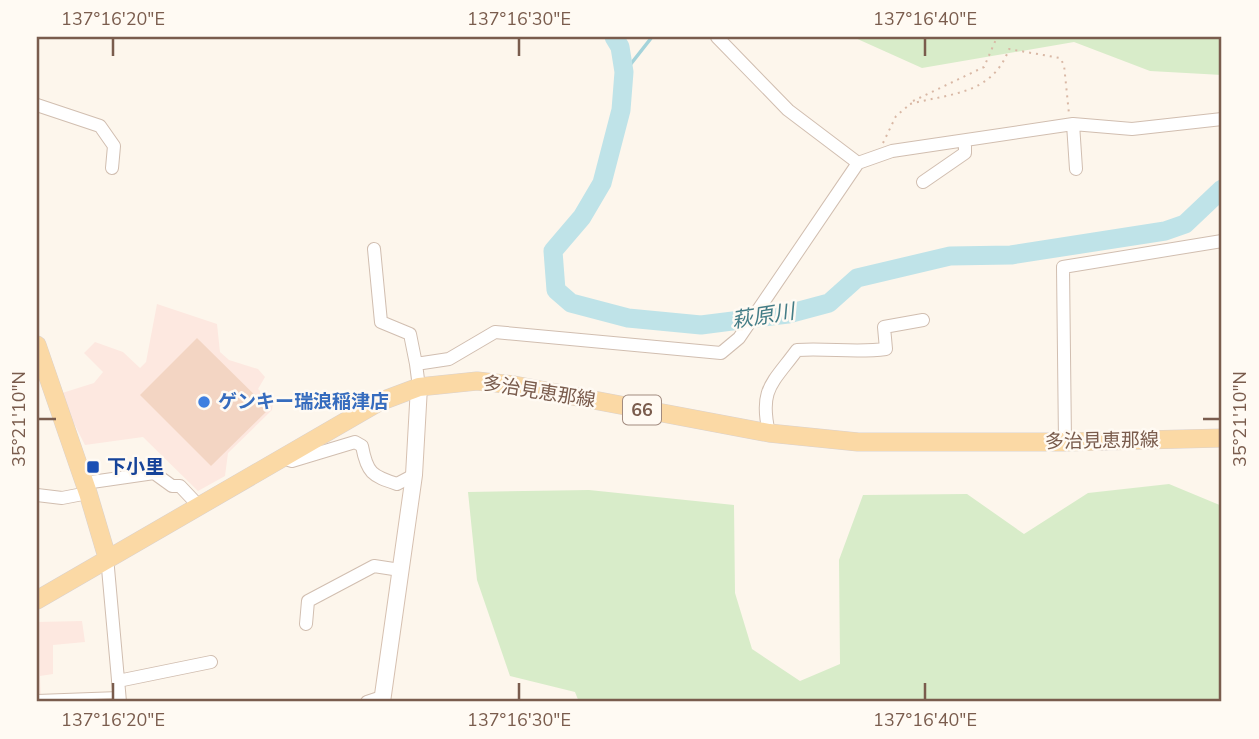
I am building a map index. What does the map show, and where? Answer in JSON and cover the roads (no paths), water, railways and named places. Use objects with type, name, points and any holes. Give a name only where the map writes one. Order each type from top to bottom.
[{"type":"main road","points":[[37,345],[87,488],[107,557]]},
{"type":"main road","name":"多治見恵那線","points":[[37,600],[107,557],[379,402],[419,387],[477,381],[514,385],[769,433],[858,442],[1065,442],[1222,438]]},
{"type":"street","points":[[717,37],[788,110],[858,163]]},
{"type":"street","points":[[37,105],[100,126],[114,146],[112,168]]},
{"type":"street","points":[[416,364],[449,359],[495,332],[721,353],[739,338],[858,163],[892,152],[1072,125],[1132,129],[1222,119]]},
{"type":"street","points":[[1072,125],[1076,169]]},
{"type":"street","points":[[923,182],[965,153],[965,141]]},
{"type":"street","points":[[1065,442],[1063,267],[1222,241]]},
{"type":"street","points":[[374,249],[382,322],[410,334],[419,387],[414,474],[377,700]]},
{"type":"street","points":[[769,433],[763,408],[766,392],[797,350],[834,348],[858,352],[886,349],[884,327],[923,320]]},
{"type":"street","points":[[282,458],[292,461],[355,442],[362,446],[366,465],[376,477],[397,484],[414,474]]},
{"type":"street","points":[[37,495],[62,498],[87,488],[154,473],[172,486],[180,486],[198,505]]},
{"type":"street","points":[[107,557],[120,698]]},
{"type":"street","points":[[306,624],[308,601],[374,566],[400,570]]},
{"type":"street","points":[[118,681],[211,662]]},
{"type":"lane","points":[[37,698],[120,698]]},
{"type":"waterway","name":"萩原川","points":[[614,37],[620,47],[624,72],[621,110],[602,183],[582,217],[553,251],[556,290],[571,303],[628,318],[701,325],[788,314],[829,303],[857,278],[950,256],[1011,255],[1165,231],[1185,224],[1222,189]]},
{"type":"waterway","points":[[623,66],[630,65],[652,37]]},
{"type":"place","name":"ゲンキー瑞浪稲津店","points":[[204,402]]},
{"type":"place","name":"下小里","points":[[93,467]]}]
